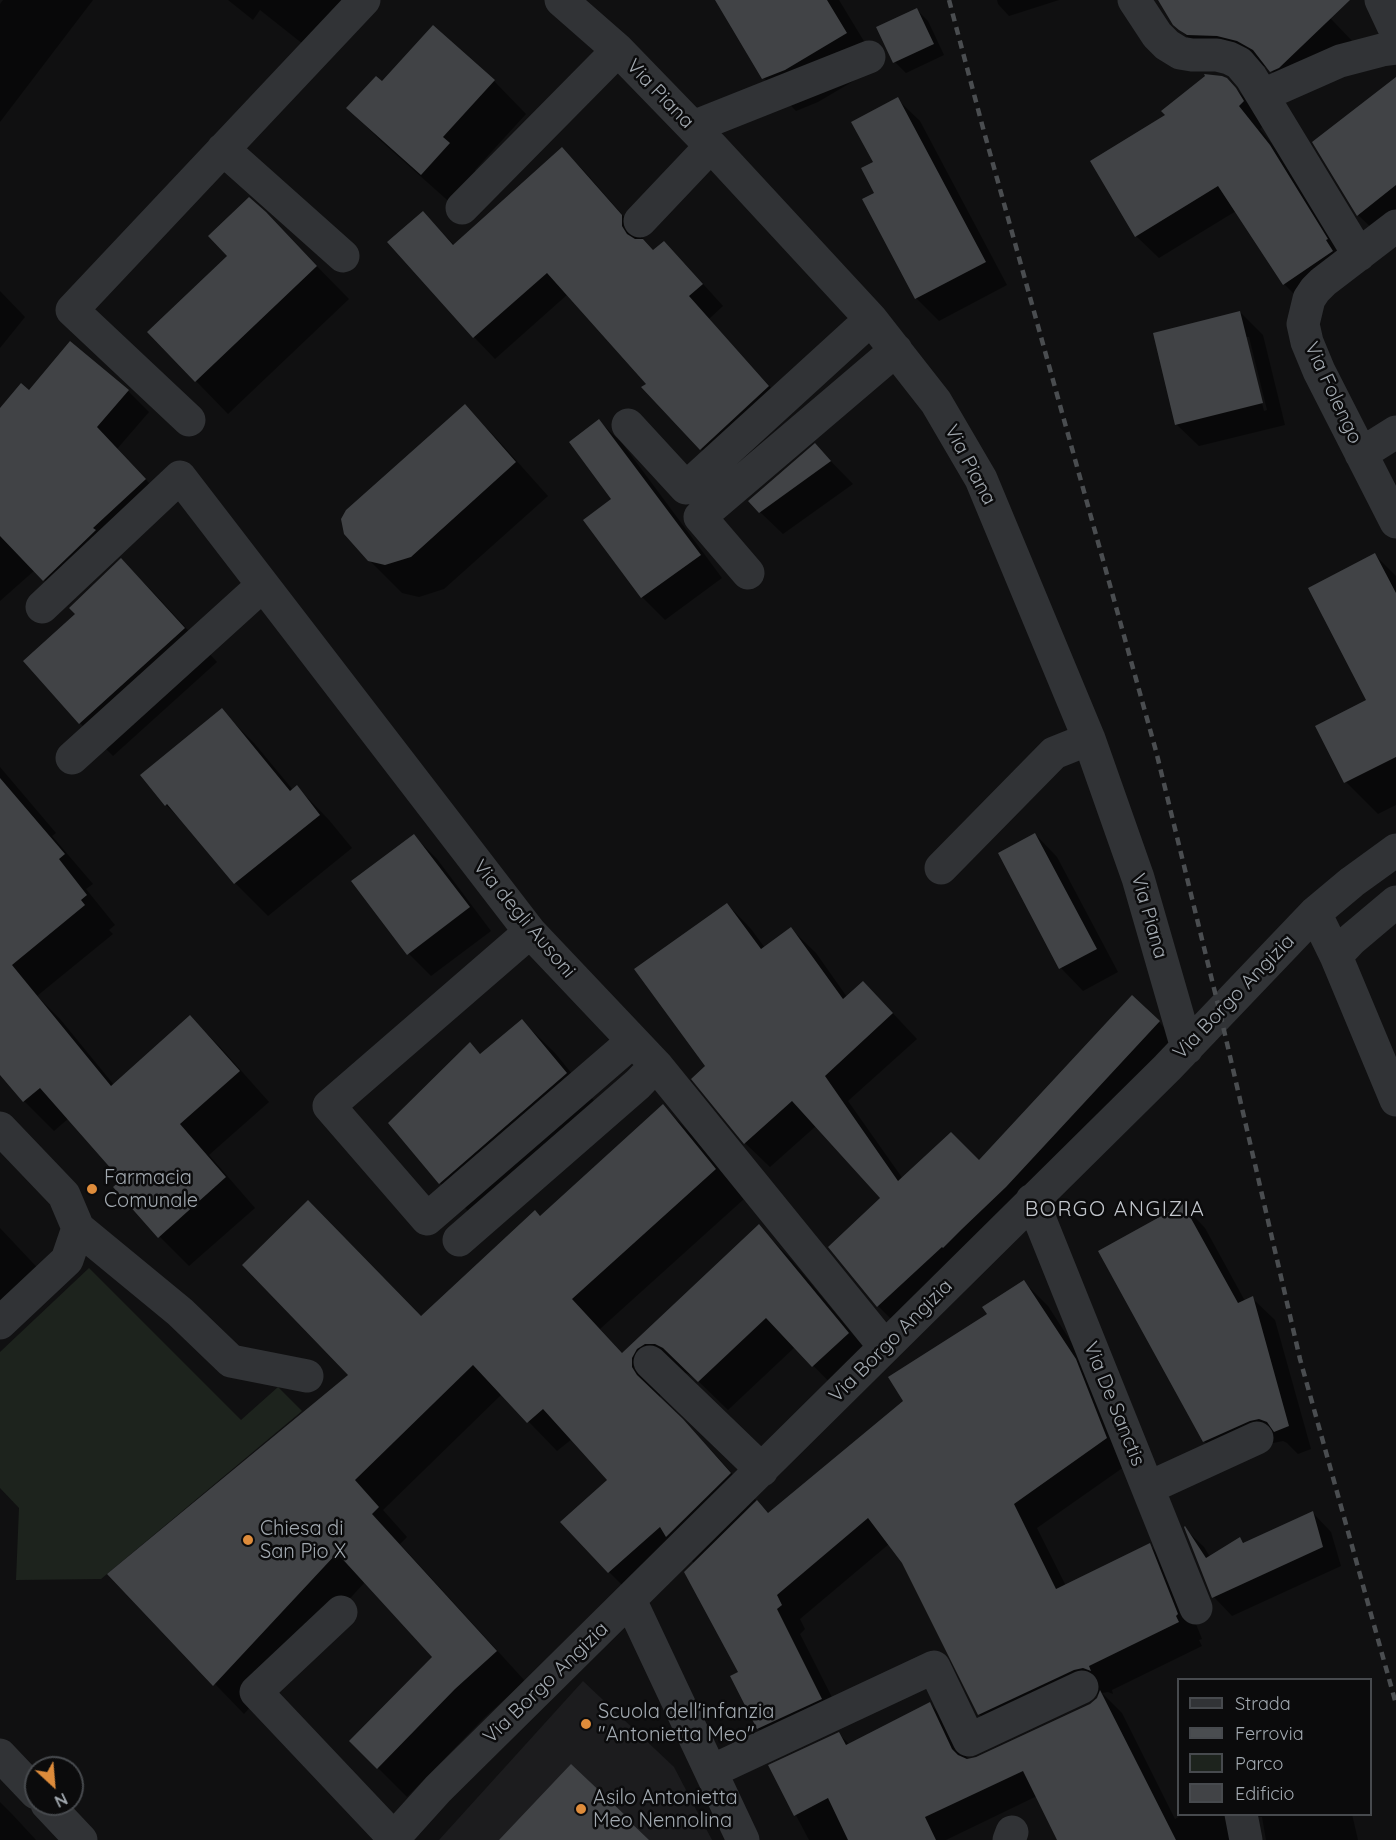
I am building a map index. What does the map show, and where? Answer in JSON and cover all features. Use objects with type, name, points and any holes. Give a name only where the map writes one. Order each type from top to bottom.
[{"type":"street","points":[[189,420],[72,310],[364,0]]},
{"type":"street","name":"Via Piana","points":[[561,0],[618,50],[702,137],[871,319],[936,402],[981,479],[1089,739],[1138,878],[1187,1048]]},
{"type":"street","points":[[1134,0],[1157,35],[1180,53],[1217,55],[1239,63],[1263,94],[1359,255]]},
{"type":"street","points":[[1381,0],[1396,32]]},
{"type":"street","points":[[1263,94],[1340,61],[1396,48]]},
{"type":"street","points":[[462,208],[618,50]]},
{"type":"street","points":[[640,221],[702,137],[869,57]]},
{"type":"street","points":[[223,149],[344,256]]},
{"type":"street","name":"Via Folengo","points":[[1396,226],[1315,290],[1309,299],[1304,324],[1307,342],[1319,371],[1396,522]]},
{"type":"street","points":[[628,425],[686,488],[871,319]]},
{"type":"street","points":[[748,573],[700,517],[896,350]]},
{"type":"street","points":[[1361,454],[1396,432]]},
{"type":"street","name":"Via degli Ausoni","points":[[42,607],[180,477],[530,932],[656,1065],[885,1347]]},
{"type":"street","points":[[72,758],[263,585]]},
{"type":"street","points":[[941,867],[1054,753],[1089,739]]},
{"type":"street","name":"Via Borgo Angizia","points":[[393,1839],[438,1789],[1187,1048],[1315,913],[1396,850]]},
{"type":"street","points":[[1344,948],[1396,902]]},
{"type":"street","points":[[1315,913],[1344,948],[1396,1100]]},
{"type":"street","points":[[1344,948],[1396,927]]},
{"type":"street","points":[[530,932],[329,1106],[428,1219],[633,1041]]},
{"type":"street","points":[[459,1240],[638,1084],[656,1065]]},
{"type":"street","points":[[0,1128],[64,1195],[78,1228],[180,1311],[231,1361],[307,1376]]},
{"type":"street","name":"Via De Sanctis","points":[[1032,1200],[1196,1608]]},
{"type":"street","points":[[0,1323],[68,1260],[78,1228]]},
{"type":"street","points":[[650,1362],[762,1470]]},
{"type":"street","points":[[1148,1488],[1257,1438]]},
{"type":"street","points":[[630,1600],[743,1840]]},
{"type":"street","points":[[341,1612],[256,1692],[393,1839]]},
{"type":"street","points":[[712,1771],[934,1666],[969,1740],[1082,1687]]},
{"type":"street","points":[[0,1755],[24,1780]]},
{"type":"street","points":[[58,1816],[81,1840]]},
{"type":"street","points":[[1241,1816],[1246,1840]]},
{"type":"shaded area","name":"Scuola dell'infanzia \"Antonietta Meo\"","points":[[583,1681],[674,1767],[712,1840],[439,1840]]},
{"type":"green space","points":[[89,1268],[241,1420],[278,1387],[302,1411],[101,1579],[16,1580],[19,1508],[0,1488],[0,1352]]},
{"type":"building","points":[[715,0],[827,0],[847,33],[785,70],[762,79]]},
{"type":"building","points":[[1158,0],[1350,0],[1279,68],[1270,72],[1253,50],[1237,41],[1217,36],[1187,35],[1179,30],[1173,25]]},
{"type":"building","points":[[917,8],[934,44],[893,63],[876,27]]},
{"type":"building","points":[[433,25],[495,80],[443,137],[450,143],[421,175],[346,108],[376,76],[382,81]]},
{"type":"building","points":[[1204,74],[1227,78],[1236,88],[1244,101],[1239,106],[1270,145],[1328,239],[1326,240],[1333,251],[1283,285],[1218,186],[1135,237],[1090,161],[1165,115],[1161,111],[1205,76]]},
{"type":"building","points":[[1396,77],[1396,185],[1357,216],[1312,142]]},
{"type":"building","points":[[898,97],[986,262],[915,299],[862,199],[874,193],[861,168],[873,162],[851,122]]},
{"type":"building","points":[[562,147],[622,215],[622,226],[627,234],[635,239],[643,239],[653,250],[664,241],[703,284],[689,296],[769,386],[700,450],[641,387],[646,384],[547,273],[473,338],[387,242],[423,211],[453,245]]},
{"type":"building","points":[[249,197],[317,266],[195,382],[147,332],[227,256],[208,236]]},
{"type":"building","points":[[1240,311],[1263,403],[1175,425],[1153,333]]},
{"type":"building","points":[[70,341],[129,390],[97,427],[146,479],[93,528],[96,530],[43,581],[0,536],[0,408],[21,383],[29,390]]},
{"type":"building","points":[[465,404],[516,462],[411,557],[385,565],[368,561],[344,534],[341,519],[346,510]]},
{"type":"building","points":[[599,419],[701,555],[641,598],[583,520],[611,499],[569,442]]},
{"type":"building","points":[[815,443],[831,461],[759,513],[748,501]]},
{"type":"building","points":[[1375,553],[1396,593],[1396,757],[1344,783],[1315,726],[1366,700],[1308,588]]},
{"type":"building","points":[[121,558],[185,628],[79,724],[23,661],[75,614],[69,608]]},
{"type":"building","points":[[222,708],[290,791],[297,785],[320,815],[234,884],[140,775]]},
{"type":"building","points":[[0,778],[65,854],[59,859],[87,895],[81,900],[85,905],[12,965],[111,1086],[190,1015],[240,1071],[180,1124],[226,1177],[158,1238],[113,1187],[121,1180],[40,1088],[23,1102],[0,1075]]},
{"type":"building","points":[[1035,833],[1097,949],[1059,969],[998,853]]},
{"type":"building","points":[[414,834],[470,907],[407,955],[351,881]]},
{"type":"building","points":[[727,903],[761,949],[791,927],[843,999],[863,981],[893,1013],[825,1076],[898,1181],[951,1132],[979,1160],[1132,995],[1160,1021],[1006,1187],[877,1307],[828,1247],[880,1198],[792,1101],[744,1144],[691,1079],[705,1066],[634,969]]},
{"type":"building","points":[[522,1019],[567,1073],[439,1184],[388,1123],[470,1042],[480,1054]]},
{"type":"building","points":[[663,1104],[716,1169],[572,1299],[622,1353],[759,1224],[849,1333],[812,1367],[766,1318],[698,1382],[663,1348],[655,1344],[645,1344],[637,1349],[632,1358],[632,1367],[637,1375],[683,1419],[731,1473],[666,1537],[660,1527],[608,1573],[560,1522],[607,1480],[543,1409],[527,1423],[473,1365],[355,1480],[379,1507],[372,1514],[497,1651],[455,1689],[377,1769],[349,1741],[432,1657],[337,1553],[213,1686],[107,1574],[348,1375],[242,1265],[308,1200],[421,1316],[535,1210],[540,1216]]},
{"type":"building","points":[[1183,1204],[1238,1303],[1253,1296],[1289,1426],[1274,1432],[1267,1422],[1259,1419],[1203,1442],[1098,1251]]},
{"type":"building","points":[[1024,1280],[1076,1359],[1107,1438],[1014,1504],[1056,1589],[1150,1543],[1178,1614],[1176,1616],[1179,1622],[1089,1666],[1091,1671],[1083,1668],[1074,1670],[978,1715],[902,1563],[868,1518],[777,1595],[782,1605],[777,1609],[822,1699],[757,1729],[730,1676],[738,1672],[684,1572],[757,1500],[768,1513],[903,1401],[888,1377],[987,1314],[982,1307]]},
{"type":"building","points":[[1313,1511],[1323,1547],[1212,1598],[1185,1526],[1206,1558],[1240,1537],[1243,1543]]},
{"type":"building","points":[[1100,1690],[1176,1840],[1057,1840],[1023,1771],[925,1817],[936,1840],[848,1840],[828,1798],[794,1816],[768,1765],[839,1732],[846,1745],[930,1702],[952,1749],[967,1759],[976,1757],[1090,1704],[1097,1698]]},
{"type":"building","name":"Asilo Antonietta Meo Nennolina","points":[[571,1764],[627,1817],[649,1840],[499,1840]]},
{"type":"railway","points":[[949,0],[1156,751],[1220,1013],[1300,1359],[1396,1704]]},
{"type":"place","name":"Farmacia Comunale","points":[[92,1189]]},
{"type":"place","name":"Chiesa di San Pio X","points":[[248,1540]]},
{"type":"place","name":"Scuola dell'infanzia \"Antonietta Meo\"","points":[[586,1724]]},
{"type":"place","name":"Asilo Antonietta Meo Nennolina","points":[[581,1809]]},
{"type":"district","name":"BORGO ANGIZIA","points":[[1115,1210]]}]
